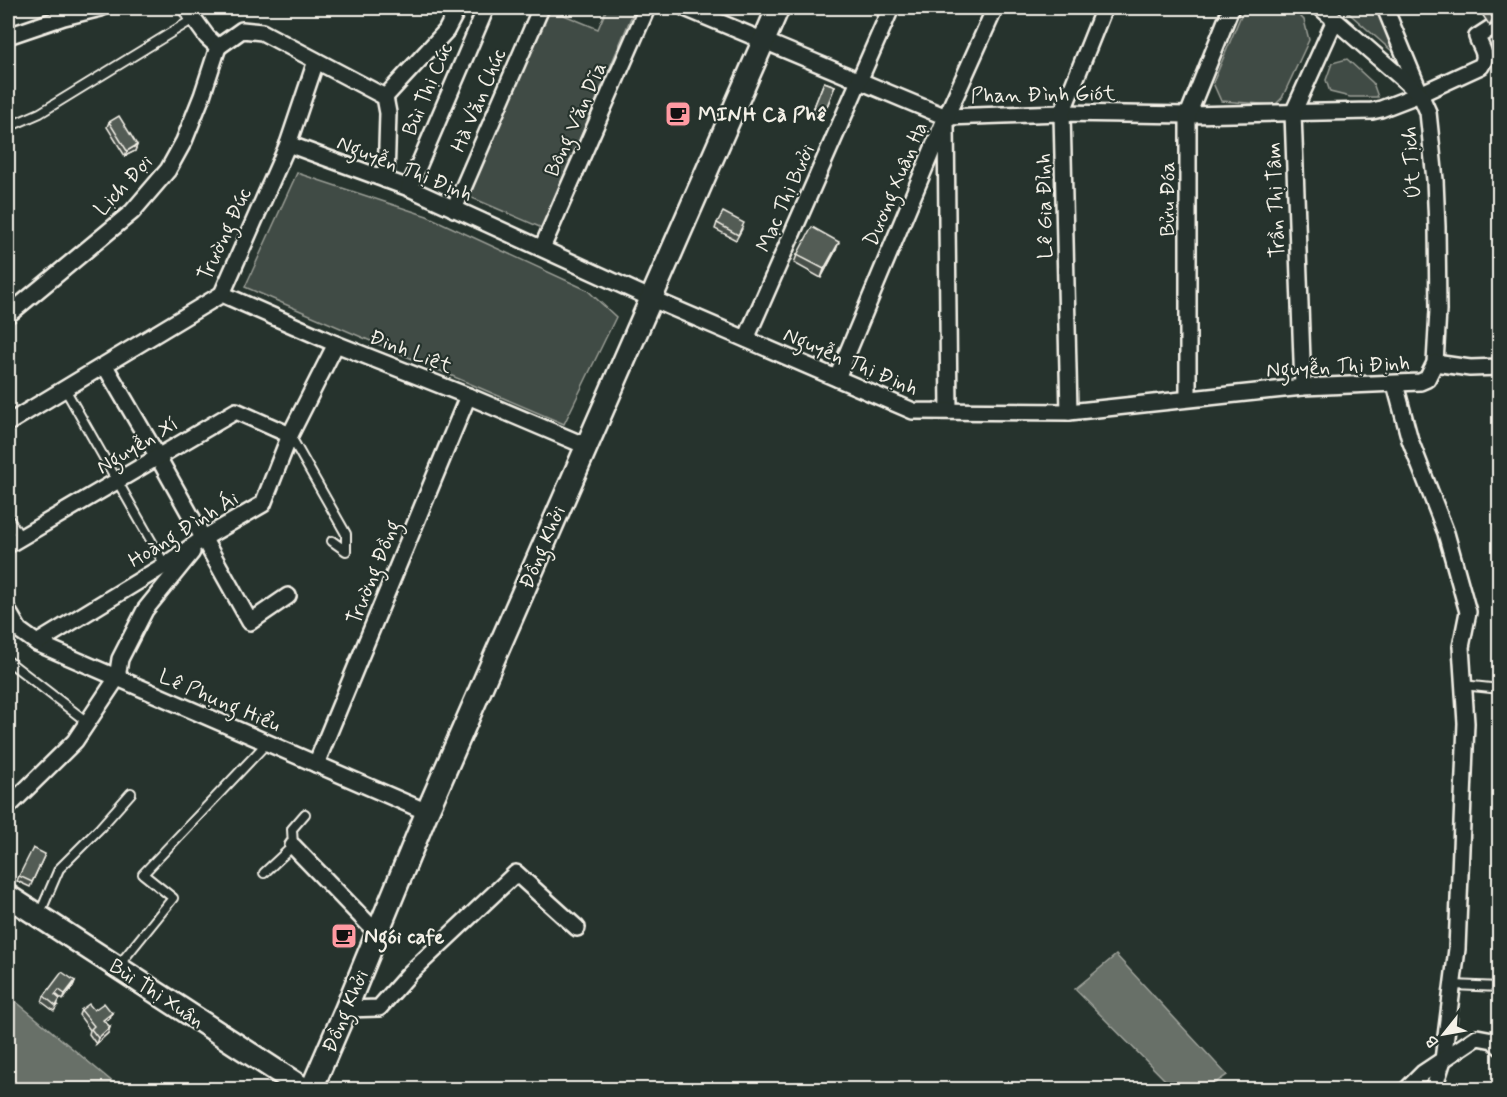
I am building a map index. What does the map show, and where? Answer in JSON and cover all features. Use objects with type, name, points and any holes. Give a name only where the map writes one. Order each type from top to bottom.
[{"type":"street","points":[[8,36],[64,17],[101,8]]},
{"type":"street","points":[[385,97],[446,31],[458,8]]},
{"type":"street","name":"Bùi Thị Cúc","points":[[409,188],[486,8]]},
{"type":"street","name":"Hà Văn Chúc","points":[[454,209],[541,8]]},
{"type":"street","name":"Bông Văn Dĩa","points":[[542,248],[647,8]]},
{"type":"street","name":"Phan Đình Giót","points":[[685,8],[946,117],[1062,113],[1188,116],[1381,110],[1481,66],[1485,54],[1477,37],[1500,22]]},
{"type":"street","name":"Đồng Khởi","points":[[311,1089],[378,934],[427,812],[778,8]]},
{"type":"street","name":"Mạc Thị Bưởi","points":[[746,339],[891,8]]},
{"type":"street","name":"Dương Xuân Hạ","points":[[837,378],[946,117],[995,8]]},
{"type":"street","name":"Lê Gia Đỉnh","points":[[1070,412],[1062,113],[1104,8]]},
{"type":"street","name":"Bửu Đóa","points":[[1188,399],[1188,116],[1231,8]]},
{"type":"street","points":[[1321,8],[1420,94]]},
{"type":"street","name":"Út Tịch","points":[[1385,8],[1428,112],[1435,180],[1438,310],[1435,363]]},
{"type":"street","points":[[190,13],[207,37],[218,47],[242,30],[262,32],[385,97]]},
{"type":"street","name":"Trần Thị Tâm","points":[[1303,387],[1293,113],[1335,20]]},
{"type":"street","name":"Lịch Đợi","points":[[8,315],[132,212],[168,170],[184,141],[218,47]]},
{"type":"street","name":"Trường Đúc","points":[[8,423],[222,294],[288,144],[316,61]]},
{"type":"street","points":[[385,97],[388,113],[387,180]]},
{"type":"street","points":[[946,117],[949,411]]},
{"type":"street","name":"Nguyễn Thị Định","points":[[288,144],[409,188],[650,298],[913,411],[1070,412],[1303,387],[1420,382],[1428,379],[1435,363],[1470,368],[1500,368]]},
{"type":"street","name":"Đinh Liệt","points":[[222,294],[336,344],[586,446]]},
{"type":"street","name":"Hoàng Đình Ái","points":[[37,643],[165,565],[204,538],[264,504],[290,435],[336,344]]},
{"type":"street","points":[[105,366],[250,622],[288,596]]},
{"type":"street","points":[[1395,384],[1410,440],[1446,533],[1468,612],[1461,647],[1466,723],[1457,949],[1443,1060],[1432,1087]]},
{"type":"street","name":"Trường Đồng","points":[[316,764],[468,396]]},
{"type":"street","name":"Nguyễn Xí","points":[[14,542],[236,411],[290,435]]},
{"type":"street","points":[[8,807],[75,741],[117,678],[120,659],[145,610],[204,538]]},
{"type":"street","name":"Lê Phụng Hiểu","points":[[8,611],[18,630],[37,643],[427,812]]},
{"type":"street","points":[[293,846],[378,934]]},
{"type":"street","points":[[346,1009],[379,1008],[410,973],[516,873],[577,928]]},
{"type":"street","name":"Bùi Thị Xuân","points":[[8,896],[306,1089]]},
{"type":"street","points":[[1406,1089],[1423,1073],[1477,1037],[1493,1040],[1500,1047]]},
{"type":"lane","points":[[8,127],[48,108],[190,13]]},
{"type":"lane","points":[[65,390],[165,565]]},
{"type":"lane","points":[[290,435],[346,534],[346,551],[332,541]]},
{"type":"lane","points":[[8,518],[14,542]]},
{"type":"lane","points":[[8,660],[87,722]]},
{"type":"lane","points":[[1463,685],[1500,689]]},
{"type":"lane","points":[[117,967],[173,898],[143,874],[267,742]]},
{"type":"lane","points":[[38,917],[59,869],[100,828],[131,792]]},
{"type":"lane","points":[[264,873],[293,846],[292,829],[305,814]]},
{"type":"lane","points":[[1453,985],[1500,987]]},
{"type":"shaded area","points":[[547,8],[598,29],[607,8],[635,8],[542,228],[468,196]]},
{"type":"shaded area","points":[[1244,8],[1292,8],[1304,20],[1309,40],[1282,98],[1275,105],[1221,101],[1213,83]]},
{"type":"shaded area","points":[[1343,8],[1378,8],[1393,52]]},
{"type":"shaded area","points":[[1347,59],[1373,83],[1378,97],[1350,97],[1330,92],[1326,80],[1332,63]]},
{"type":"shaded area","points":[[297,173],[427,216],[587,290],[616,317],[564,424],[245,287]]},
{"type":"shaded area","points":[[1116,955],[1227,1075],[1206,1089],[1174,1089],[1075,989]]},
{"type":"shaded area","points":[[8,995],[121,1089],[8,1089]]},
{"type":"building","points":[[1486,8],[1500,8],[1500,14],[1493,18]]},
{"type":"building","points":[[824,82],[835,86],[825,111],[814,107]]},
{"type":"building","points":[[119,116],[137,145],[127,151],[109,122]]},
{"type":"building","points":[[723,212],[744,223],[738,235],[717,223]]},
{"type":"building","points":[[812,227],[839,242],[824,269],[797,255]]},
{"type":"building","points":[[33,848],[45,854],[32,882],[19,876]]},
{"type":"building","points":[[62,972],[75,981],[65,994],[59,990],[55,995],[60,999],[56,1006],[44,996]]},
{"type":"building","points":[[104,1003],[112,1013],[103,1020],[110,1027],[98,1038],[91,1029],[94,1026],[81,1010],[89,1004],[94,1010]]},
{"type":"place","name":"MINH Cà Phê","points":[[678,114]]},
{"type":"place","name":"Ngói cafe","points":[[344,936]]}]
